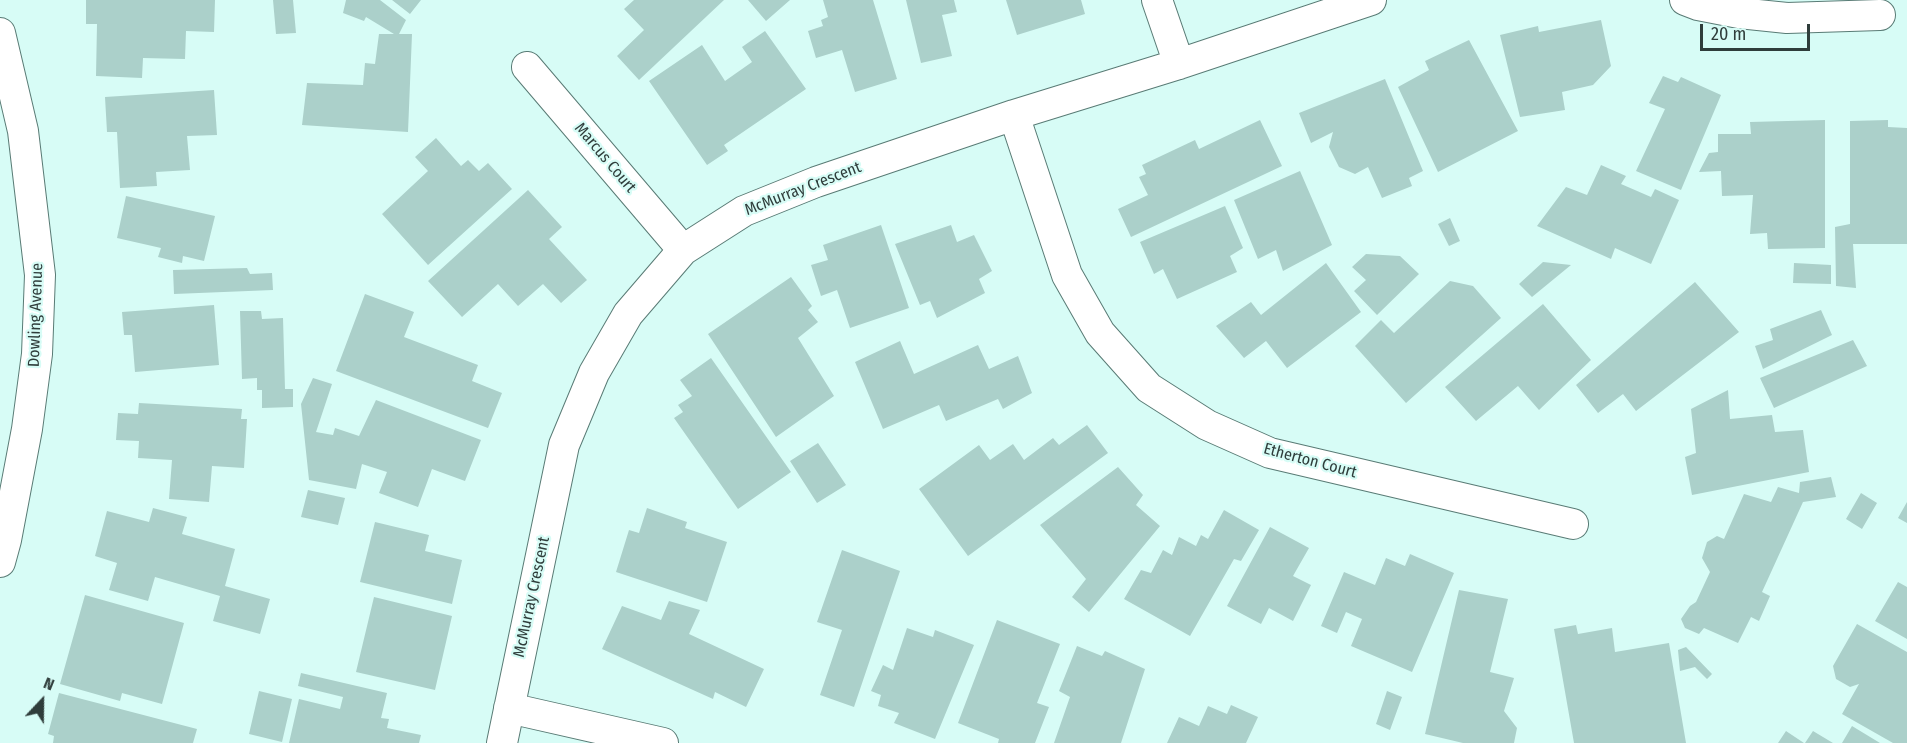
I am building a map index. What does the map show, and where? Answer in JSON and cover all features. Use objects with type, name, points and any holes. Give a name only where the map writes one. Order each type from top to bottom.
[{"type":"street","points":[[1157,0],[1179,64]]},
{"type":"street","name":"McMurray Crescent","points":[[502,743],[564,445],[594,373],[628,314],[683,250],[744,211],[806,186],[1014,115],[1179,64],[1371,0]]},
{"type":"street","points":[[1685,0],[1698,5],[1739,13],[1787,18],[1880,15]]},
{"type":"street","name":"Dowling Avenue","points":[[0,33],[23,131],[40,274],[37,354],[27,429],[0,562]]},
{"type":"street","name":"Marcus Court","points":[[527,67],[683,250]]},
{"type":"street","name":"Etherton Court","points":[[1014,115],[1067,275],[1100,333],[1149,388],[1207,425],[1270,453],[1573,524]]},
{"type":"street","points":[[510,708],[663,743]]},
{"type":"building","points":[[86,0],[215,0],[214,32],[186,31],[185,59],[143,58],[142,78],[96,76],[97,24],[86,24]]},
{"type":"building","points":[[273,0],[293,0],[296,33],[276,34]]},
{"type":"building","points":[[346,0],[380,0],[406,20],[399,34],[412,34],[408,132],[302,125],[307,83],[363,85],[365,63],[375,64],[379,34],[394,34],[366,17],[364,21],[343,13]]},
{"type":"building","points":[[392,0],[421,0],[410,14]]},
{"type":"building","points":[[634,0],[724,0],[639,80],[617,56],[644,30],[624,9]]},
{"type":"building","points":[[748,0],[790,0],[766,21]]},
{"type":"building","points":[[823,0],[873,0],[897,79],[855,92],[842,50],[816,58],[808,31],[823,26],[821,20],[828,17]]},
{"type":"building","points":[[906,0],[954,0],[957,12],[942,15],[952,56],[921,63]]},
{"type":"building","points":[[1006,0],[1081,0],[1085,14],[1017,35]]},
{"type":"building","points":[[1601,20],[1611,66],[1593,85],[1562,92],[1565,110],[1520,117],[1500,35],[1538,26],[1539,32]]},
{"type":"building","points":[[765,31],[806,89],[724,145],[728,151],[707,165],[649,81],[702,45],[725,81],[752,62],[742,47]]},
{"type":"building","points":[[1469,40],[1518,131],[1438,172],[1398,87],[1429,70],[1425,61]]},
{"type":"building","points":[[1663,76],[1678,82],[1681,77],[1721,95],[1681,190],[1636,171],[1665,109],[1649,103]]},
{"type":"building","points":[[1385,79],[1423,171],[1409,178],[1412,186],[1382,198],[1368,167],[1355,174],[1339,167],[1329,147],[1333,132],[1311,143],[1299,113]]},
{"type":"building","points":[[214,90],[217,135],[187,136],[190,170],[156,172],[157,186],[120,188],[117,132],[107,132],[105,97]]},
{"type":"building","points":[[1260,120],[1282,166],[1131,237],[1118,209],[1148,195],[1139,177],[1146,174],[1142,165],[1195,140],[1199,149]]},
{"type":"building","points":[[1825,120],[1825,248],[1768,249],[1767,233],[1750,234],[1753,195],[1722,196],[1721,171],[1699,172],[1709,153],[1718,152],[1718,134],[1751,134],[1750,122]]},
{"type":"building","points":[[1888,120],[1888,127],[1907,128],[1907,244],[1853,244],[1856,288],[1836,286],[1835,227],[1850,224],[1850,121]]},
{"type":"building","points":[[436,138],[461,166],[468,160],[479,171],[488,163],[512,189],[428,265],[382,214],[428,171],[415,157]]},
{"type":"building","points":[[1601,165],[1626,176],[1621,184],[1651,197],[1655,189],[1679,200],[1651,264],[1615,248],[1611,259],[1537,226],[1566,187],[1587,195]]},
{"type":"building","points":[[1300,171],[1332,245],[1283,271],[1276,250],[1258,259],[1234,200]]},
{"type":"building","points":[[528,190],[562,227],[549,239],[587,280],[561,303],[543,284],[518,306],[498,284],[462,317],[428,281]]},
{"type":"building","points":[[126,196],[215,216],[204,261],[183,256],[182,263],[158,257],[161,248],[117,238]]},
{"type":"building","points":[[1225,206],[1243,248],[1230,256],[1237,272],[1177,299],[1163,269],[1154,274],[1140,242]]},
{"type":"building","points":[[1450,218],[1460,241],[1449,246],[1438,224]]},
{"type":"building","points":[[881,225],[909,308],[850,328],[837,290],[821,296],[811,265],[828,260],[823,245]]},
{"type":"building","points":[[951,225],[957,242],[974,235],[992,271],[979,279],[985,293],[937,318],[930,301],[920,305],[895,244]]},
{"type":"building","points":[[1366,254],[1400,256],[1419,274],[1377,315],[1354,291],[1366,280],[1352,267]]},
{"type":"building","points":[[1543,262],[1571,265],[1532,297],[1519,284]]},
{"type":"building","points":[[1326,263],[1361,312],[1287,368],[1266,341],[1244,358],[1216,326],[1251,302],[1261,315]]},
{"type":"building","points":[[1794,263],[1831,265],[1831,284],[1793,283]]},
{"type":"building","points":[[247,268],[250,274],[272,273],[273,290],[174,294],[173,270]]},
{"type":"building","points":[[791,277],[812,306],[808,310],[818,322],[798,338],[834,396],[776,437],[708,334]]},
{"type":"building","points":[[1450,281],[1473,286],[1501,318],[1406,403],[1355,346],[1381,320],[1394,333]]},
{"type":"building","points":[[1695,282],[1739,332],[1636,411],[1623,394],[1598,413],[1576,385]]},
{"type":"building","points":[[365,294],[414,312],[404,337],[478,365],[472,381],[502,393],[488,428],[336,371]]},
{"type":"building","points":[[1543,304],[1591,360],[1539,410],[1518,386],[1476,421],[1445,387]]},
{"type":"building","points":[[214,305],[219,365],[135,372],[132,335],[124,335],[122,312]]},
{"type":"building","points":[[1821,310],[1832,335],[1763,369],[1755,346],[1773,340],[1770,329]]},
{"type":"building","points":[[240,311],[261,311],[262,319],[283,318],[285,389],[293,389],[293,407],[262,408],[262,390],[257,390],[257,378],[242,379]]},
{"type":"building","points":[[1853,340],[1867,366],[1774,408],[1760,378]]},
{"type":"building","points":[[900,341],[914,374],[978,345],[989,369],[1018,356],[1032,393],[1003,409],[998,399],[946,421],[939,405],[883,429],[855,362]]},
{"type":"building","points":[[711,358],[791,472],[738,509],[674,418],[683,412],[678,405],[692,396],[680,380]]},
{"type":"building","points":[[313,378],[332,384],[316,432],[333,435],[335,428],[359,436],[376,400],[481,440],[465,481],[432,469],[418,507],[379,493],[387,472],[362,464],[356,489],[309,480],[301,404]]},
{"type":"building","points":[[1728,390],[1730,419],[1772,415],[1775,432],[1803,430],[1809,472],[1692,495],[1685,457],[1696,453],[1691,409]]},
{"type":"building","points":[[139,403],[242,409],[241,419],[247,419],[244,468],[212,466],[209,502],[169,499],[172,460],[138,458],[139,441],[116,440],[118,413],[138,414]]},
{"type":"building","points":[[1087,425],[1108,453],[968,556],[919,489],[979,445],[990,460],[1013,444],[1024,460],[1053,438],[1059,445]]},
{"type":"building","points":[[818,443],[846,485],[817,503],[790,461]]},
{"type":"building","points":[[1118,467],[1143,495],[1136,505],[1160,526],[1089,612],[1072,597],[1086,579],[1040,525]]},
{"type":"building","points":[[1831,477],[1836,497],[1803,502],[1762,592],[1770,596],[1759,621],[1751,617],[1738,643],[1704,628],[1699,634],[1685,628],[1681,619],[1690,606],[1696,602],[1710,572],[1702,558],[1707,542],[1717,536],[1724,539],[1744,494],[1771,502],[1778,487],[1799,493],[1800,482]]},
{"type":"building","points":[[308,490],[345,498],[338,525],[301,517]]},
{"type":"building","points":[[1861,493],[1877,503],[1862,529],[1846,519]]},
{"type":"building","points":[[1907,502],[1907,523],[1898,518]]},
{"type":"building","points":[[153,508],[187,517],[182,534],[235,549],[225,586],[270,599],[260,634],[213,621],[220,596],[155,577],[148,601],[109,590],[117,563],[95,556],[107,511],[149,522]]},
{"type":"building","points":[[647,508],[687,522],[685,528],[727,542],[707,602],[616,572],[629,530],[639,533]]},
{"type":"building","points":[[1224,510],[1259,530],[1241,561],[1234,559],[1190,636],[1124,599],[1141,570],[1151,573],[1163,550],[1172,555],[1179,537],[1196,546],[1201,535],[1208,539]]},
{"type":"building","points":[[375,522],[429,535],[425,551],[462,560],[452,604],[360,582]]},
{"type":"building","points":[[1270,527],[1309,548],[1293,576],[1311,585],[1293,621],[1269,608],[1261,624],[1227,606]]},
{"type":"building","points":[[842,550],[900,571],[854,707],[820,695],[842,630],[817,622]]},
{"type":"building","points":[[1410,554],[1454,573],[1412,672],[1351,646],[1362,619],[1346,612],[1337,633],[1321,626],[1344,572],[1375,585],[1386,558],[1405,566]]},
{"type":"building","points":[[1898,582],[1907,587],[1907,639],[1875,621]]},
{"type":"building","points":[[1459,590],[1508,599],[1490,672],[1514,678],[1504,711],[1517,728],[1514,743],[1463,743],[1425,734]]},
{"type":"building","points":[[85,595],[184,623],[162,704],[122,693],[120,701],[60,684]]},
{"type":"building","points":[[374,597],[452,616],[435,690],[356,672]]},
{"type":"building","points":[[669,601],[700,610],[689,634],[764,669],[746,707],[715,692],[713,699],[602,649],[622,606],[661,620]]},
{"type":"building","points":[[997,620],[1060,644],[1037,703],[1049,707],[1035,743],[998,743],[999,739],[958,723]]},
{"type":"building","points":[[1857,624],[1907,652],[1907,743],[1893,743],[1842,714],[1859,684],[1850,687],[1836,679],[1833,666]]},
{"type":"building","points":[[1576,625],[1578,634],[1612,628],[1615,652],[1669,643],[1686,743],[1574,743],[1554,629]]},
{"type":"building","points":[[907,628],[933,637],[935,630],[974,645],[935,739],[894,723],[899,713],[878,706],[881,695],[871,691],[883,665],[893,670]]},
{"type":"building","points":[[1077,646],[1102,656],[1105,651],[1145,669],[1121,743],[1054,743],[1070,697],[1059,691]]},
{"type":"building","points":[[1686,647],[1712,674],[1707,679],[1695,667],[1680,671],[1678,650]]},
{"type":"building","points":[[301,673],[387,693],[381,718],[389,719],[387,728],[421,735],[419,743],[289,743],[299,699],[340,709],[343,697],[298,686]]},
{"type":"building","points":[[259,691],[292,699],[282,742],[249,734]]},
{"type":"building","points":[[1387,691],[1402,697],[1390,730],[1376,724]]},
{"type":"building","points":[[59,693],[197,729],[193,743],[53,743],[54,736],[48,734]]},
{"type":"building","points":[[1231,705],[1258,717],[1246,743],[1167,743],[1179,717],[1199,726],[1208,706],[1227,714]]},
{"type":"building","points":[[1852,726],[1880,743],[1842,743]]},
{"type":"building","points":[[1786,731],[1804,743],[1778,743]]},
{"type":"building","points":[[1813,731],[1833,743],[1805,743]]}]
